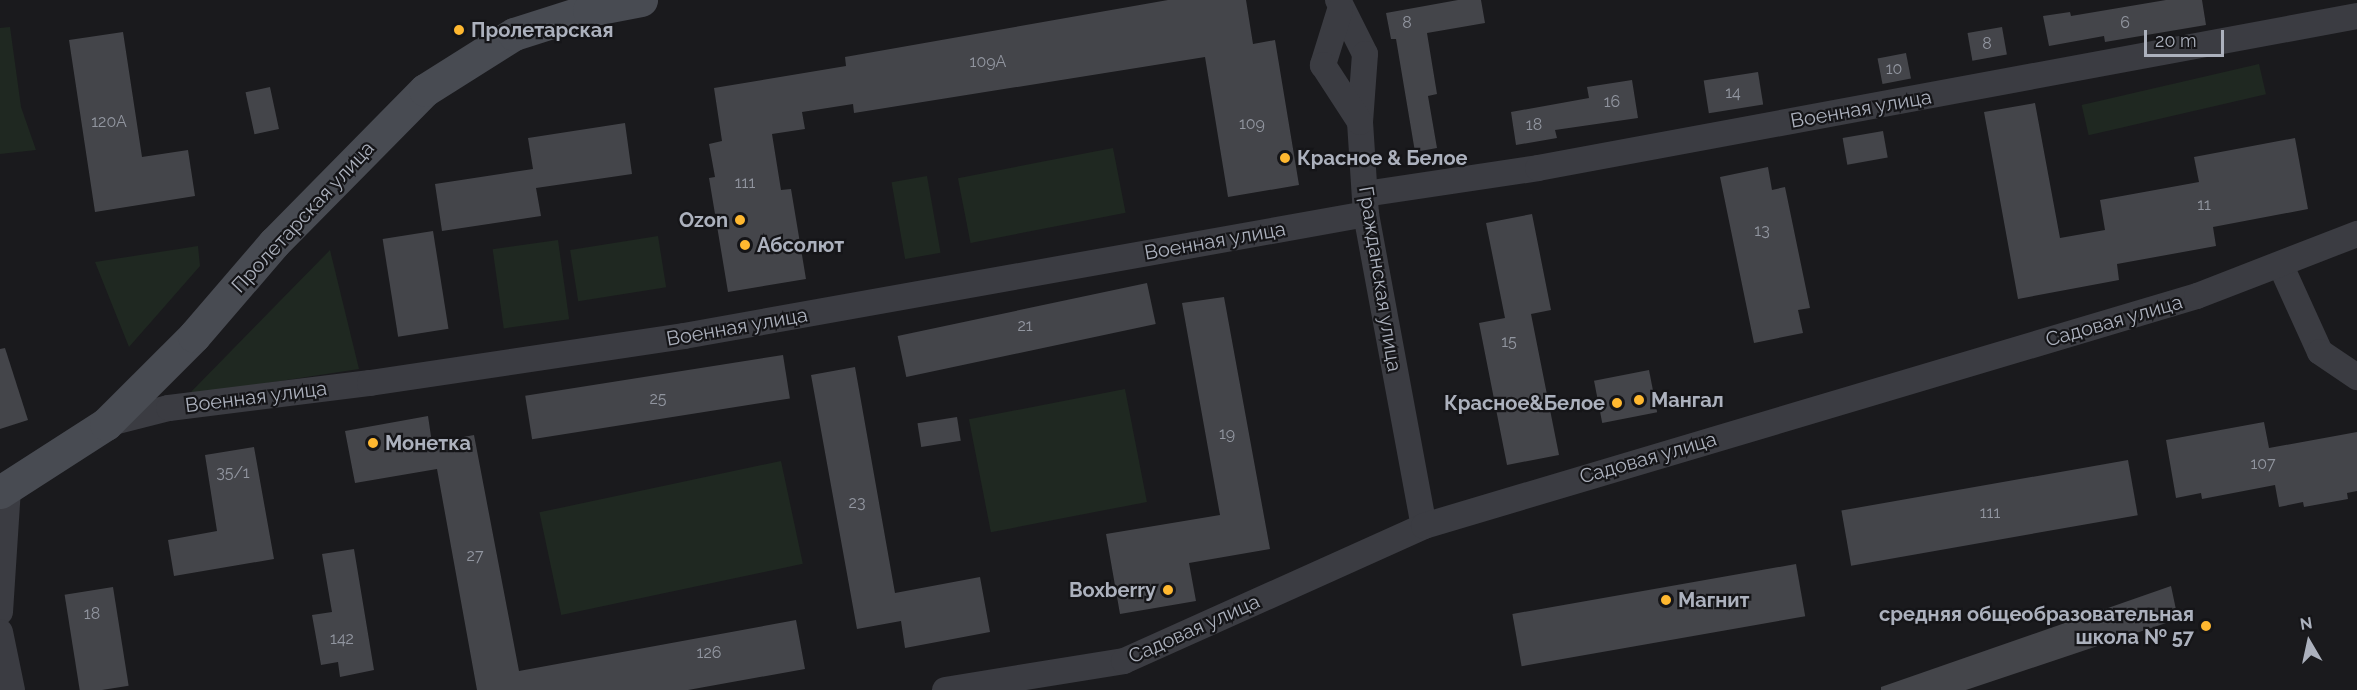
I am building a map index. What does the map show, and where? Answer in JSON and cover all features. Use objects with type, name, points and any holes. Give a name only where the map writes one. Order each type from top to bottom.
[{"type":"street","name":"Пролетарская улица","points":[[4,491],[106,424],[194,336],[274,243],[425,90],[514,34],[589,10],[640,0]]},
{"type":"street","name":"Гражданская улица","points":[[1339,5],[1365,54],[1360,122],[1365,204],[1424,526]]},
{"type":"street","points":[[1339,5],[1323,65],[1360,122]]},
{"type":"street","name":"Военная улица","points":[[106,424],[169,408],[381,382],[684,336],[1573,162],[2357,16]]},
{"type":"street","name":"Садовая улица","points":[[945,690],[1124,661],[1424,526],[2197,296],[2281,266],[2357,234]]},
{"type":"street","points":[[2281,266],[2320,352],[2357,377]]},
{"type":"street","points":[[0,612],[4,491]]},
{"type":"street","points":[[0,632],[12,690]]},
{"type":"shaded area","points":[[10,27],[21,107],[36,150],[0,154],[0,28]]},
{"type":"shaded area","points":[[2259,64],[2266,94],[2089,135],[2082,105]]},
{"type":"shaded area","points":[[1113,148],[1126,213],[970,243],[958,178]]},
{"type":"shaded area","points":[[927,176],[941,253],[905,259],[892,182]]},
{"type":"shaded area","points":[[658,236],[666,287],[578,301],[570,250]]},
{"type":"shaded area","points":[[558,240],[569,319],[504,328],[493,249]]},
{"type":"shaded area","points":[[198,246],[200,266],[129,347],[95,262]]},
{"type":"shaded area","points":[[330,250],[359,369],[188,395]]},
{"type":"shaded area","points":[[1125,389],[1147,502],[991,532],[969,419]]},
{"type":"shaded area","points":[[781,461],[803,564],[561,615],[539,512]]},
{"type":"building","points":[[1168,0],[1246,0],[1253,44],[1275,40],[1299,185],[1228,197],[1205,57],[854,113],[853,104],[802,112],[805,129],[772,134],[781,190],[791,189],[806,279],[728,292],[709,178],[715,177],[709,144],[722,141],[714,88],[846,66],[845,57]]},
{"type":"building","points":[[1458,0],[1481,0],[1485,23],[1427,33],[1437,94],[1428,96],[1437,148],[1415,152],[1396,39],[1391,39],[1386,13]]},
{"type":"building","points":[[2166,0],[2202,0],[2206,25],[2105,42],[2104,36],[2049,46],[2043,16],[2070,12],[2071,16]]},
{"type":"building","points":[[2002,27],[2007,55],[1972,61],[1968,33]]},
{"type":"building","points":[[123,32],[142,157],[188,150],[195,196],[95,212],[69,40]]},
{"type":"building","points":[[1906,53],[1911,79],[1882,84],[1878,59]]},
{"type":"building","points":[[1758,72],[1763,105],[1709,113],[1704,81]]},
{"type":"building","points":[[1632,80],[1638,118],[1555,130],[1557,138],[1516,145],[1511,112],[1589,98],[1587,87]]},
{"type":"building","points":[[270,87],[279,129],[254,134],[246,92]]},
{"type":"building","points":[[2035,103],[2060,238],[2105,230],[2100,200],[2199,182],[2194,157],[2295,138],[2308,209],[2213,227],[2216,246],[2117,264],[2119,280],[2018,299],[1984,112]]},
{"type":"building","points":[[625,123],[632,174],[536,188],[541,216],[442,231],[435,184],[533,169],[528,138]]},
{"type":"building","points":[[1883,131],[1888,158],[1847,165],[1843,138]]},
{"type":"building","points":[[1768,167],[1772,190],[1785,187],[1810,308],[1798,310],[1803,333],[1754,343],[1720,177]]},
{"type":"building","points":[[1532,214],[1551,310],[1531,314],[1559,455],[1507,465],[1479,323],[1505,318],[1486,223]]},
{"type":"building","points":[[433,231],[448,329],[398,337],[383,239]]},
{"type":"building","points":[[1147,283],[1156,324],[906,377],[898,336]]},
{"type":"building","points":[[1224,297],[1270,549],[1189,563],[1196,601],[1120,614],[1106,534],[1220,515],[1182,303]]},
{"type":"building","points":[[5,348],[28,420],[0,429],[0,349]]},
{"type":"building","points":[[783,355],[790,398],[532,439],[525,396]]},
{"type":"building","points":[[855,367],[895,593],[980,577],[990,632],[905,648],[901,621],[857,629],[811,375]]},
{"type":"building","points":[[1649,370],[1657,412],[1602,423],[1594,381]]},
{"type":"building","points":[[428,416],[432,443],[474,435],[519,671],[796,620],[805,669],[688,690],[477,690],[437,469],[355,483],[345,431]]},
{"type":"building","points":[[957,417],[961,441],[921,447],[917,423]]},
{"type":"building","points":[[2264,422],[2269,448],[2357,432],[2357,491],[2347,493],[2348,499],[2304,507],[2303,502],[2279,507],[2275,485],[2202,499],[2201,493],[2176,498],[2166,440]]},
{"type":"building","points":[[254,447],[274,559],[174,576],[168,540],[217,531],[205,455]]},
{"type":"building","points":[[2128,460],[2138,515],[1851,566],[1841,511]]},
{"type":"building","points":[[354,549],[374,670],[340,677],[338,662],[321,665],[312,615],[332,612],[322,554]]},
{"type":"building","points":[[1796,564],[1805,616],[1522,666],[1512,614]]},
{"type":"building","points":[[2171,586],[2178,619],[1966,690],[1881,690],[1881,687]]},
{"type":"building","points":[[113,587],[129,686],[102,690],[80,690],[65,595]]},
{"type":"place","name":"Пролетарская","points":[[459,30]]},
{"type":"place","name":"Красное & Белое","points":[[1285,158]]},
{"type":"place","name":"Ozon","points":[[740,220]]},
{"type":"place","name":"Абсолют","points":[[745,245]]},
{"type":"place","name":"Мангал","points":[[1639,400]]},
{"type":"place","name":"Красное&Белое","points":[[1617,403]]},
{"type":"place","name":"Монетка","points":[[373,443]]},
{"type":"place","name":"Boxberry","points":[[1168,590]]},
{"type":"place","name":"Магнит","points":[[1666,600]]},
{"type":"place","name":"средняя общеобразовательная школа № 57","points":[[2206,626]]}]
